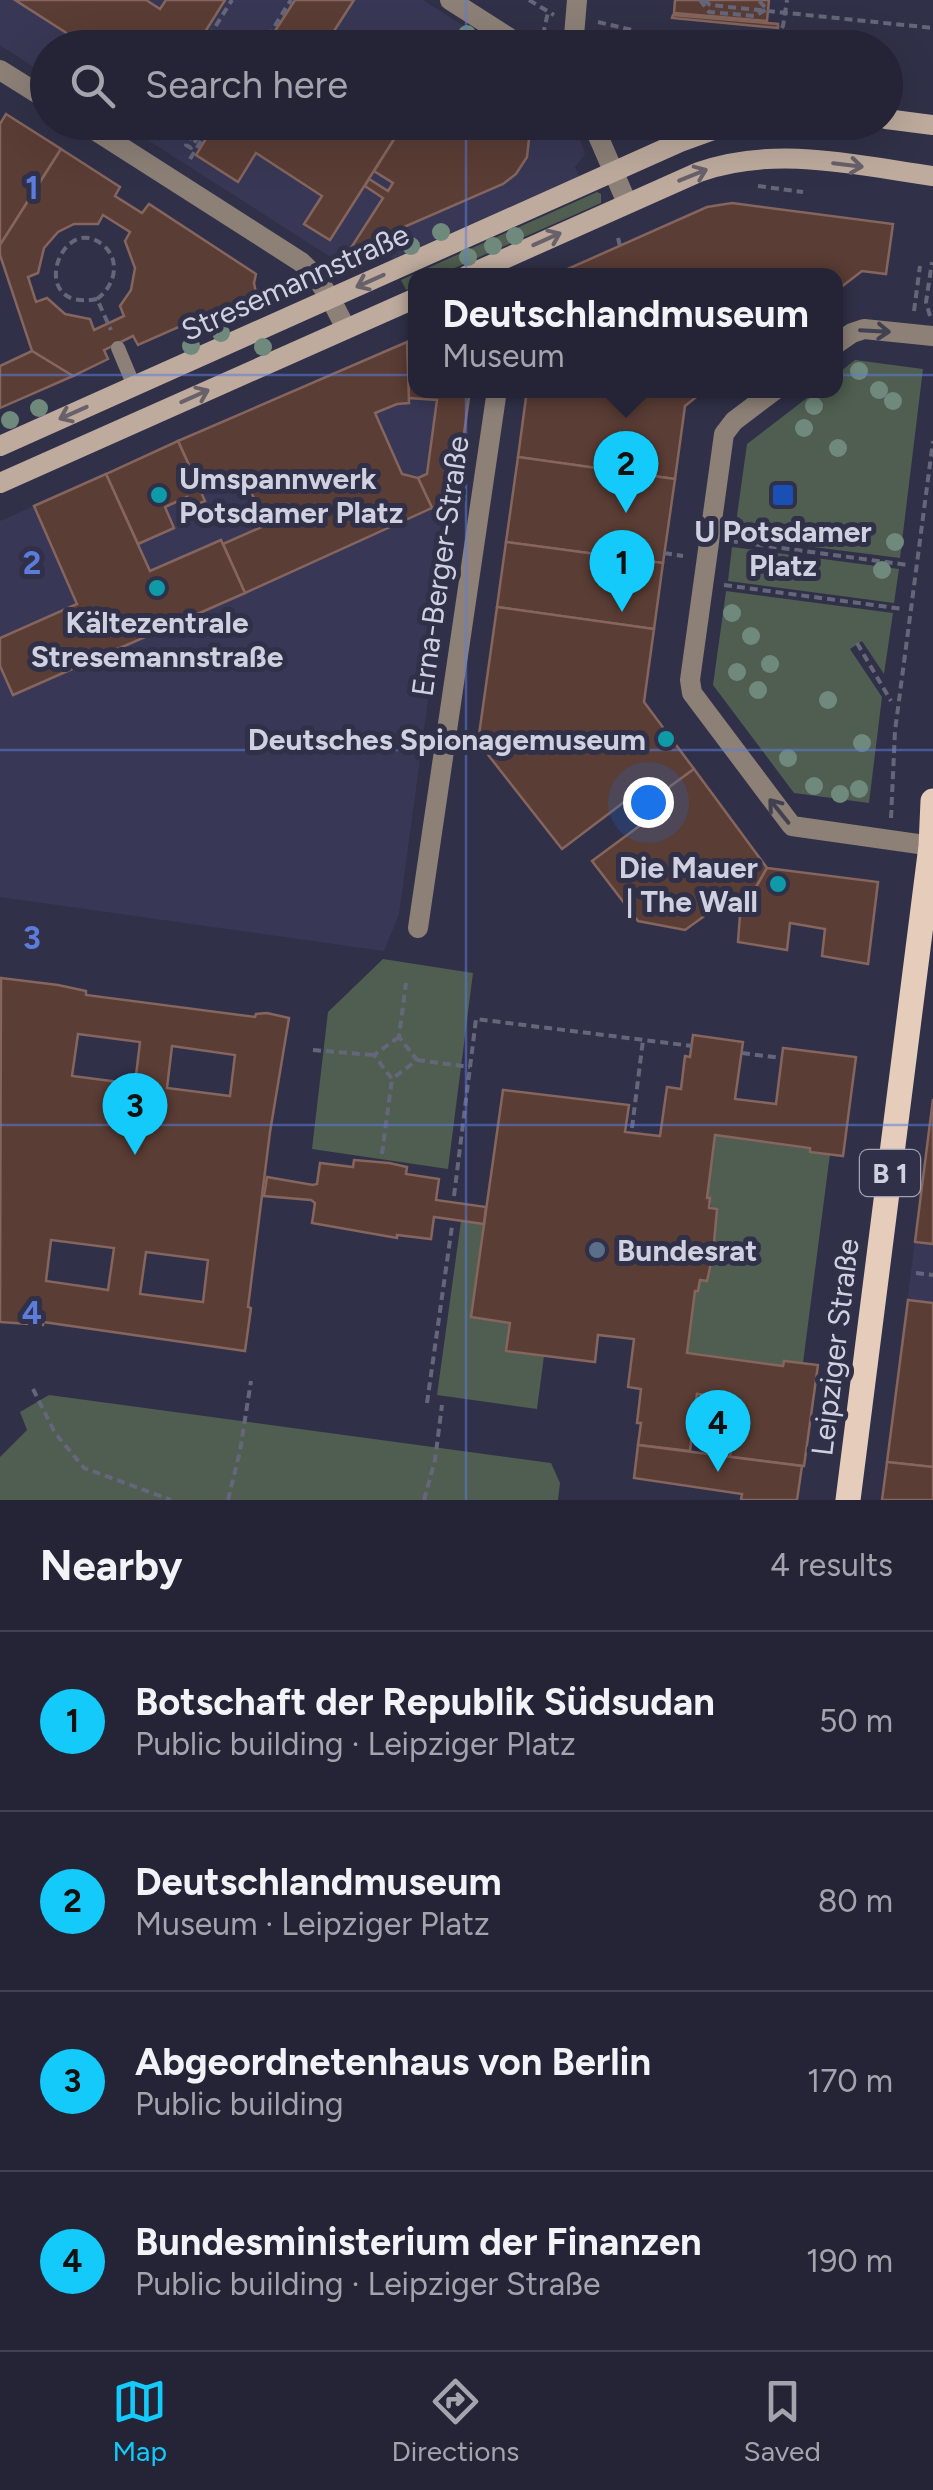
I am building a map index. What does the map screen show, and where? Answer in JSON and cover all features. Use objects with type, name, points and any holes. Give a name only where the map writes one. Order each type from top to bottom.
[{"type":"main road","points":[[903,121],[933,125]]},
{"type":"main road","name":"Stresemannstraße","points":[[0,446],[686,140]]},
{"type":"main road","points":[[501,268],[627,204],[717,165],[763,157],[798,158],[933,176]]},
{"type":"main road","points":[[0,483],[408,302]]},
{"type":"main road","points":[[221,347],[235,379]]},
{"type":"main road","name":"B 1","points":[[932,846],[933,801]]},
{"type":"main road","name":"Leipziger Straße","points":[[848,1500],[932,846]]},
{"type":"street","points":[[450,0],[497,30]]},
{"type":"street","points":[[574,30],[577,0]]},
{"type":"street","points":[[0,70],[30,89]]},
{"type":"street","points":[[110,140],[301,262],[331,298],[346,329]]},
{"type":"street","points":[[600,140],[627,204]]},
{"type":"street","points":[[843,340],[860,329],[932,326]]},
{"type":"street","name":"Erna-Berger-Straße","points":[[418,928],[496,398]]},
{"type":"street","points":[[764,398],[734,421],[724,434],[690,680],[692,693],[792,826],[932,846]]},
{"type":"lane","points":[[118,348],[134,386]]},
{"type":"path","points":[[213,30],[232,0]]},
{"type":"path","points":[[272,30],[291,0]]},
{"type":"path","points":[[529,0],[558,18]]},
{"type":"path","points":[[702,0],[710,5],[933,28]]},
{"type":"path","points":[[758,0],[767,10]]},
{"type":"path","points":[[780,30],[787,0]]},
{"type":"path","points":[[544,30],[548,12]]},
{"type":"path","points":[[603,22],[632,30]]},
{"type":"path","points":[[190,160],[201,140]]},
{"type":"path","points":[[758,186],[803,192]]},
{"type":"path","points":[[618,238],[620,246]]},
{"type":"path","points":[[75,240],[104,245],[113,260],[115,276],[98,300],[83,302],[70,298],[58,286],[55,268],[62,250],[75,240]]},
{"type":"path","points":[[932,262],[926,302],[932,326]]},
{"type":"path","points":[[913,316],[920,266]]},
{"type":"path","points":[[98,300],[118,348]]},
{"type":"path","points":[[889,809],[895,732],[933,441]]},
{"type":"path","points":[[728,541],[908,565]]},
{"type":"path","points":[[664,553],[683,556]]},
{"type":"path","points":[[722,585],[903,608]]},
{"type":"path","points":[[857,643],[891,701]]},
{"type":"path","points":[[406,983],[399,1037],[417,1060],[470,1068]]},
{"type":"path","points":[[454,1196],[476,1019],[692,1046]]},
{"type":"path","points":[[313,1050],[374,1055],[399,1037]]},
{"type":"path","points":[[632,1128],[643,1040]]},
{"type":"path","points":[[742,1053],[782,1058]]},
{"type":"path","points":[[374,1055],[392,1079],[382,1154]]},
{"type":"path","points":[[392,1079],[417,1060]]},
{"type":"path","points":[[426,1403],[452,1226]]},
{"type":"path","points":[[714,1246],[726,1248]]},
{"type":"path","points":[[916,1273],[933,1275]]},
{"type":"path","points":[[228,1500],[251,1381]]},
{"type":"path","points":[[33,1389],[55,1433],[84,1468],[171,1500]]},
{"type":"path","points":[[424,1500],[435,1460],[442,1405]]},
{"type":"path","points":[[691,1439],[732,1445]]},
{"type":"shaded area","points":[[0,0],[423,0],[470,30],[30,30],[30,65],[0,45]]},
{"type":"shaded area","points":[[148,140],[580,140],[585,154],[575,167],[579,176],[392,259],[388,252],[352,267]]},
{"type":"shaded area","points":[[407,342],[408,398],[469,398],[399,914],[384,951],[0,897],[0,521]]},
{"type":"shaded area","points":[[933,1099],[933,1467],[887,1462]]},
{"type":"green space","points":[[597,192],[601,194],[601,203],[455,268],[428,268]]},
{"type":"green space","points":[[855,360],[923,369],[900,558],[734,537],[747,444],[807,398],[843,398],[843,369]]},
{"type":"green space","points":[[732,547],[899,569],[894,603],[728,581]]},
{"type":"green space","points":[[726,591],[893,613],[884,674],[862,641],[850,649],[882,697],[869,803],[794,793],[713,685]]},
{"type":"green space","points":[[383,959],[473,973],[448,1169],[312,1149],[328,1012]]},
{"type":"green space","points":[[715,1135],[830,1154],[803,1363],[784,1361],[783,1366],[687,1353],[695,1291],[700,1280],[707,1281],[715,1239],[707,1198]]},
{"type":"green space","points":[[461,1221],[484,1224],[471,1317],[510,1323],[507,1351],[544,1356],[537,1409],[437,1395]]},
{"type":"green space","points":[[49,1395],[551,1463],[560,1483],[558,1500],[0,1500],[0,1457],[27,1430],[20,1412]]},
{"type":"building","points":[[15,0],[146,0],[160,9],[166,0],[225,0],[206,30],[62,30]]},
{"type":"building","points":[[295,0],[354,0],[335,30],[276,30]]},
{"type":"building","points":[[675,0],[769,0],[767,21],[674,13]]},
{"type":"building","points":[[673,15],[778,24],[778,28],[672,18]]},
{"type":"building","points":[[6,114],[30,129],[30,140],[47,140],[61,149],[0,245],[0,124]]},
{"type":"building","points":[[205,140],[394,140],[330,240],[304,224],[322,196],[256,153],[238,182],[196,155]]},
{"type":"building","points":[[394,140],[529,140],[527,157],[516,174],[503,184],[349,251],[383,198],[365,186],[369,179],[388,191],[393,183],[374,171]]},
{"type":"building","points":[[61,149],[120,187],[115,196],[142,213],[149,204],[256,274],[256,293],[138,345],[133,336],[104,350],[108,359],[73,376],[32,351],[0,245]],"holes":[[[103,215],[130,232],[125,241],[135,268],[131,290],[120,306],[124,316],[94,330],[90,319],[65,314],[47,298],[36,302],[28,277],[38,273],[44,248],[58,232],[74,224],[98,224]]]},
{"type":"building","points":[[732,203],[893,224],[886,274],[862,271],[843,286],[843,268],[570,268],[707,207]]},
{"type":"building","points":[[407,342],[409,403],[375,413],[402,474],[418,478],[432,508],[245,593],[223,544],[266,525],[243,474],[202,493],[178,441]]},
{"type":"building","points":[[32,351],[73,376],[0,408],[0,366]]},
{"type":"building","points":[[409,398],[469,398],[455,499],[432,508],[418,478],[427,474],[437,400]]},
{"type":"building","points":[[526,398],[695,398],[685,406],[675,479],[518,457]]},
{"type":"building","name":"Umspannwerk Potsdamer Platz","points":[[178,441],[205,501],[191,507],[187,497],[165,507],[174,528],[138,544],[106,474]]},
{"type":"building","points":[[518,457],[675,479],[663,563],[506,542]]},
{"type":"building","name":"Kältezentrale Stresemannstraße","points":[[106,474],[150,571],[221,540],[245,593],[13,695],[0,666],[0,638],[77,604],[34,506]]},
{"type":"building","points":[[506,542],[663,563],[654,629],[497,607]]},
{"type":"building","points":[[497,607],[654,629],[644,702],[694,769],[653,799],[644,787],[562,849],[478,742]]},
{"type":"building","points":[[694,769],[767,868],[740,915],[728,899],[685,930],[638,921],[592,861],[661,810],[653,799]]},
{"type":"building","points":[[767,868],[878,882],[868,964],[822,956],[825,929],[790,923],[787,950],[738,942],[740,915]]},
{"type":"building","points":[[1,978],[58,985],[86,991],[86,995],[289,1018],[270,1132],[245,1351],[43,1322],[0,1322]],"holes":[[[78,1034],[140,1042],[135,1084],[72,1076]],[[172,1046],[235,1055],[230,1096],[167,1088]],[[51,1240],[114,1248],[108,1290],[46,1281]],[[146,1252],[208,1260],[203,1302],[140,1294]]]},
{"type":"building","name":"Bundesrat","points":[[693,1035],[743,1042],[735,1099],[776,1104],[783,1048],[856,1057],[843,1156],[715,1135],[707,1198],[709,1208],[717,1209],[713,1254],[707,1281],[700,1280],[695,1291],[687,1353],[783,1366],[784,1361],[818,1365],[804,1466],[730,1457],[737,1399],[697,1394],[690,1451],[638,1445],[641,1389],[628,1387],[634,1339],[598,1335],[595,1362],[506,1351],[510,1323],[471,1317],[503,1090],[629,1105],[625,1132],[660,1136],[667,1087],[681,1089],[685,1056],[690,1057]]},
{"type":"building","points":[[933,1099],[933,1244],[915,1242]]},
{"type":"building","points":[[354,1160],[407,1167],[406,1174],[439,1179],[436,1200],[486,1207],[484,1224],[434,1217],[431,1239],[397,1238],[312,1223],[315,1203],[311,1200],[264,1196],[267,1177],[313,1185],[317,1184],[320,1163],[353,1167]]},
{"type":"building","points":[[908,1300],[933,1303],[933,1467],[887,1462]]},
{"type":"building","points":[[638,1445],[802,1466],[797,1500],[741,1500],[742,1494],[634,1478]]},
{"type":"building","points":[[887,1462],[933,1467],[933,1500],[882,1500]]},
{"type":"place","name":"Umspannwerk Potsdamer Platz","points":[[159,495]]},
{"type":"place","name":"U Potsdamer Platz","points":[[783,495]]},
{"type":"place","name":"Deutschlandmuseum","points":[[626,513]]},
{"type":"place","name":"Kältezentrale Stresemannstraße","points":[[157,588]]},
{"type":"place","name":"Botschaft der Republik Südsudan","points":[[622,612]]},
{"type":"place","name":"Deutsches Spionagemuseum","points":[[666,739]]},
{"type":"place","name":"Die Mauer | The Wall","points":[[778,884]]},
{"type":"place","name":"Abgeordnetenhaus von Berlin","points":[[135,1155]]},
{"type":"place","name":"Bundesrat","points":[[597,1250]]},
{"type":"place","name":"Bundesministerium der Finanzen","points":[[718,1472]]}]
